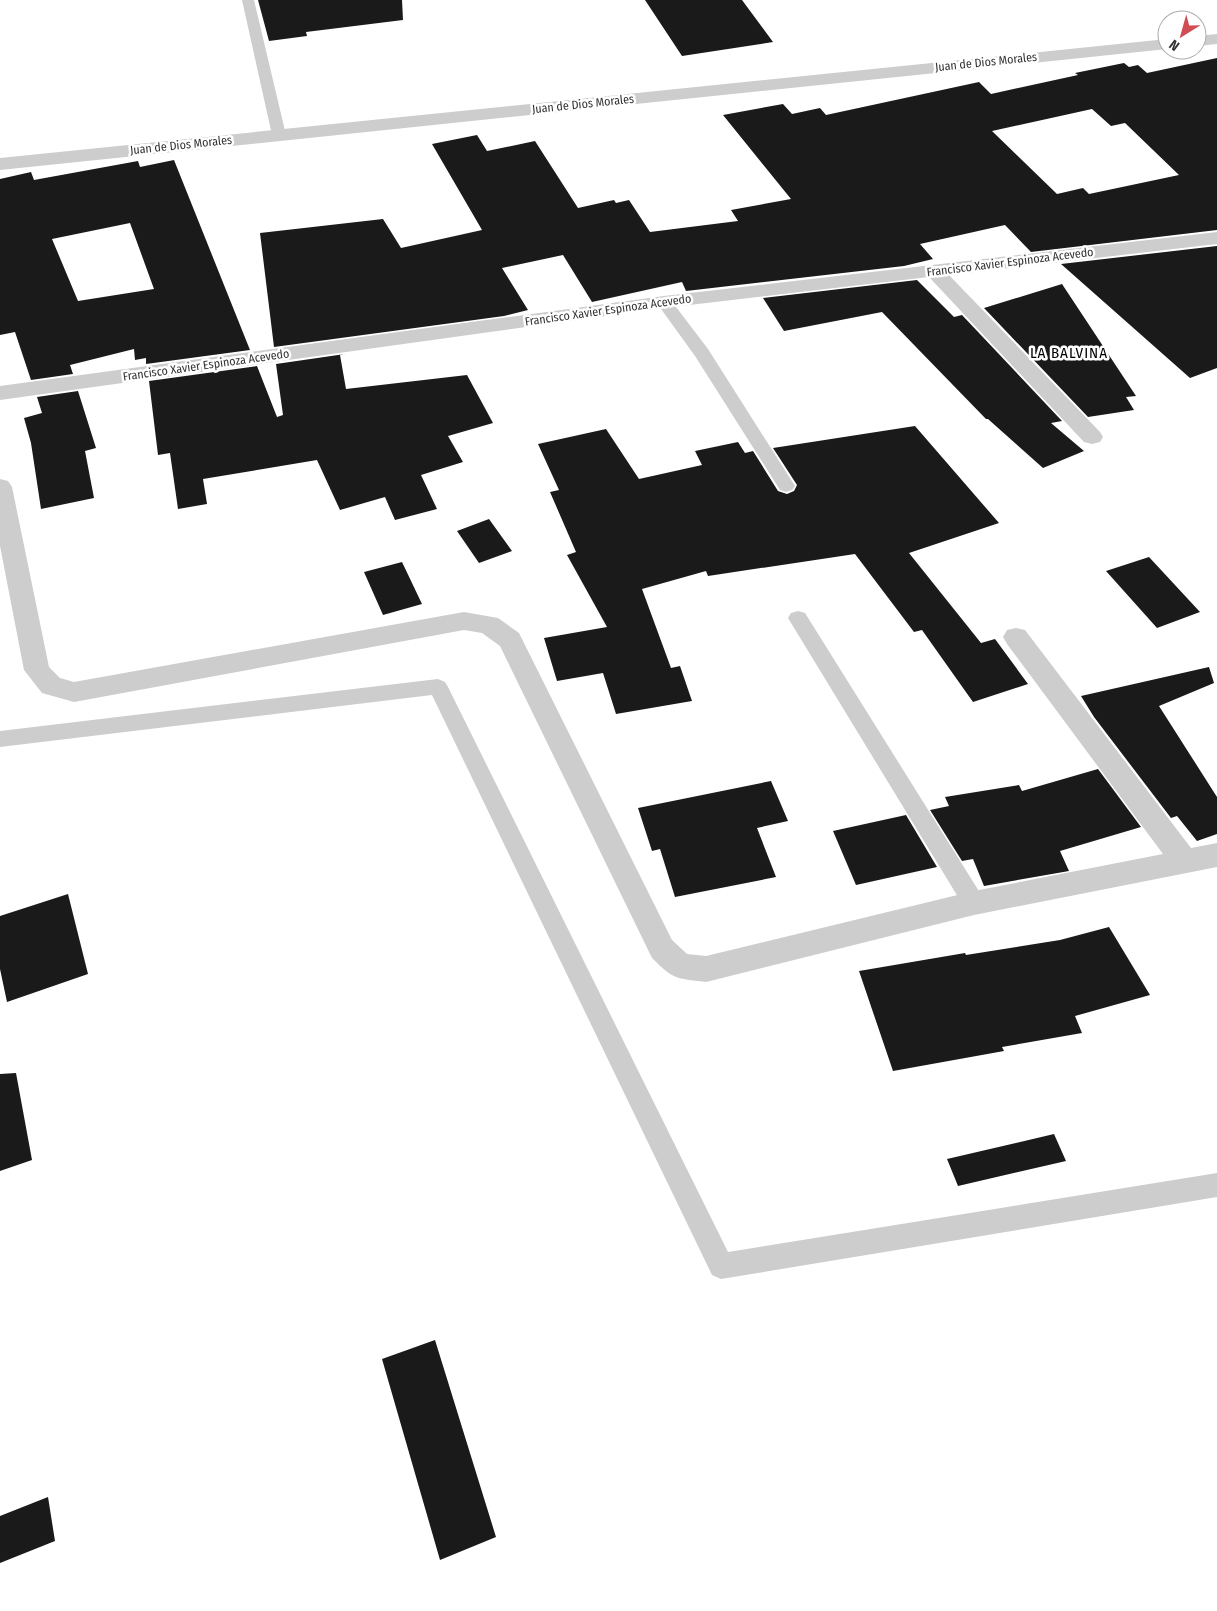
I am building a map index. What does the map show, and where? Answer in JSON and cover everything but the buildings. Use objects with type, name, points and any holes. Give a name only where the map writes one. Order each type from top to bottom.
[{"type":"street","name":"Juan de Dios Morales","points":[[0,164],[1157,45]]},
{"type":"street","points":[[1208,239],[1217,256]]},
{"type":"street","name":"Francisco Xavier Espinoza Acevedo","points":[[0,393],[664,302],[1208,239]]},
{"type":"street","points":[[934,271],[1092,437]]},
{"type":"street","points":[[0,487],[37,670],[51,686],[74,692],[464,621],[489,625],[510,640],[662,949],[680,966],[706,969],[974,903],[1217,855]]},
{"type":"street","points":[[1016,637],[1184,862]]},
{"type":"lane","points":[[248,0],[280,135]]},
{"type":"lane","points":[[664,302],[702,353],[786,486]]},
{"type":"lane","points":[[798,618],[974,903]]},
{"type":"lane","points":[[0,739],[438,687],[722,1266],[1217,1185]]},
{"type":"district","name":"LA BALVINA","points":[[1069,353]]}]
